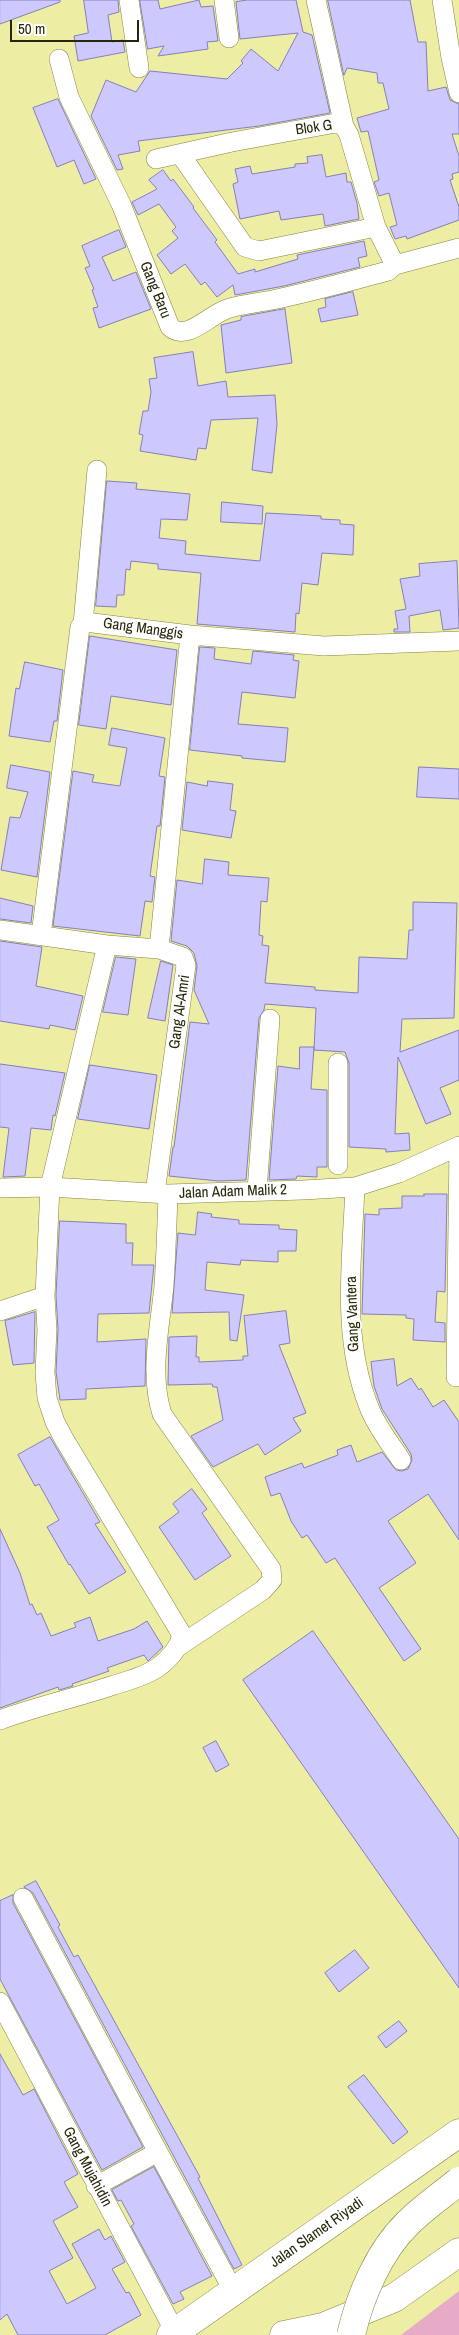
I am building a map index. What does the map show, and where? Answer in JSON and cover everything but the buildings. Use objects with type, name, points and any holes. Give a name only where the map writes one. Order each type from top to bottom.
[{"type":"highway","name":"Jalan Slamet Riyadi","points":[[173,2334],[459,2133]]},
{"type":"highway","points":[[351,2335],[358,2306],[378,2263],[407,2223],[459,2181]]},
{"type":"highway","points":[[284,2335],[323,2327],[394,2298],[459,2252]]},
{"type":"street","points":[[129,0],[139,68]]},
{"type":"street","points":[[224,0],[229,38]]},
{"type":"street","points":[[316,0],[344,126]]},
{"type":"street","points":[[442,0],[451,58],[459,93]]},
{"type":"street","name":"Gang Baru","points":[[59,60],[69,97],[121,204],[170,327],[175,331],[184,333],[227,309],[272,300],[388,271],[394,265]]},
{"type":"street","name":"Blok G","points":[[156,159],[232,142],[336,123],[344,126],[349,135],[376,227],[394,265]]},
{"type":"street","points":[[180,154],[245,247],[259,251],[376,227]]},
{"type":"street","points":[[394,265],[459,248]]},
{"type":"street","points":[[83,624],[97,470]]},
{"type":"street","name":"Gang Manggis","points":[[41,935],[80,627],[83,624],[88,621],[190,635],[324,646],[459,641]]},
{"type":"street","points":[[159,949],[190,635]]},
{"type":"street","name":"Gang Al-Amri","points":[[0,930],[107,945],[159,949],[183,957],[186,965],[161,1194]]},
{"type":"street","points":[[107,945],[50,1187],[45,1296],[47,1398],[55,1422],[178,1626],[182,1635],[179,1646]]},
{"type":"street","points":[[257,1190],[270,1019]]},
{"type":"street","name":"Gang Vantera","points":[[338,1063],[342,1178],[354,1358],[369,1408],[401,1460]]},
{"type":"street","points":[[456,1377],[459,1146]]},
{"type":"street","name":"Jalan Adam Malik 2","points":[[0,1188],[50,1187],[161,1194],[257,1190],[342,1178],[399,1173],[459,1146]]},
{"type":"street","points":[[0,1720],[128,1680],[157,1668],[179,1646],[263,1590],[272,1580],[271,1570],[162,1414],[157,1397],[156,1376],[165,1268],[161,1194]]},
{"type":"street","points":[[0,1311],[45,1296]]},
{"type":"street","points":[[23,1898],[234,2292]]},
{"type":"street","name":"Gang Mujahidin","points":[[0,2002],[173,2334]]},
{"type":"street","points":[[96,2186],[158,2152]]},
{"type":"shaded area","points":[[459,2291],[459,2335],[401,2335]]}]
